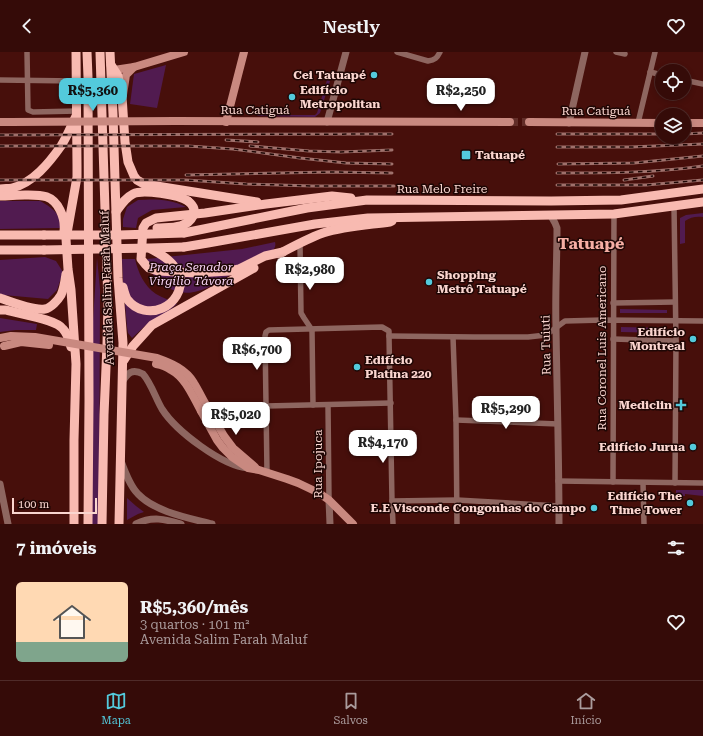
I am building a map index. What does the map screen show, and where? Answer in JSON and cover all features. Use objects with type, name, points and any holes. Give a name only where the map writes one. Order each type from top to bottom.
[{"type":"highway","points":[[74,524],[76,364],[66,239],[77,177],[76,52]]},
{"type":"highway","name":"Avenida Salim Farah Maluf","points":[[87,52],[89,401],[88,524]]},
{"type":"highway","name":"Avenida Salim Farah Maluf","points":[[100,52],[108,304],[102,524]]},
{"type":"highway","name":"Avenida Salim Farah Maluf","points":[[110,52],[112,67],[118,278],[123,342],[119,524]]},
{"type":"highway","points":[[112,67],[118,76],[122,96],[128,162],[131,172],[137,180],[144,184],[266,204]]},
{"type":"highway","points":[[101,105],[107,115],[112,146],[115,152]]},
{"type":"highway","points":[[0,189],[20,185],[42,170],[61,145],[77,112]]},
{"type":"highway","points":[[115,172],[120,167],[122,159],[125,132]]},
{"type":"highway","name":"Rua Melo Freire","points":[[118,235],[184,233],[307,208],[367,200],[620,200],[703,190]]},
{"type":"highway","points":[[0,236],[118,235],[128,231],[185,224],[194,213],[194,208],[192,204],[181,197],[140,192],[126,199],[116,213]]},
{"type":"highway","points":[[0,196],[40,195],[51,199],[57,204],[61,211],[65,222],[64,233],[66,239]]},
{"type":"highway","points":[[283,252],[265,256],[239,269],[219,272],[158,270],[149,268],[141,259],[143,228],[146,223],[156,218],[332,196],[367,200]]},
{"type":"highway","points":[[0,250],[184,247],[315,224],[368,218],[614,214],[703,202]]},
{"type":"highway","points":[[123,363],[133,346],[152,325],[283,252],[324,233],[344,228],[390,222],[397,217]]},
{"type":"highway","points":[[118,278],[122,281],[126,297],[136,307],[152,311],[164,308],[174,300],[180,287],[180,276],[176,268],[166,257],[150,248]]},
{"type":"highway","points":[[0,298],[31,308],[44,310],[54,303],[61,295],[68,269]]},
{"type":"highway","points":[[2,310],[53,322],[63,328],[68,337],[76,364]]},
{"type":"main road","points":[[112,67],[134,67],[166,55],[184,52]]},
{"type":"main road","points":[[226,122],[244,52]]},
{"type":"main road","points":[[122,96],[126,75],[134,67]]},
{"type":"main road","name":"Rua Catiguá","points":[[0,122],[510,122]]},
{"type":"main road","name":"Rua Catiguá","points":[[529,122],[655,123]]},
{"type":"main road","points":[[691,123],[703,123]]},
{"type":"main road","points":[[0,338],[11,336],[35,337],[147,356],[180,368],[194,382],[217,440],[223,448],[248,468],[267,472],[298,483],[319,493],[329,500],[353,524]]},
{"type":"main road","points":[[2,346],[21,342],[45,344],[144,361],[164,366],[178,374],[233,448],[259,470]]},
{"type":"street","points":[[26,52],[28,110],[33,112],[77,112]]},
{"type":"street","points":[[327,122],[346,52]]},
{"type":"street","points":[[397,52],[428,60],[437,58],[440,52]]},
{"type":"street","points":[[568,123],[585,52]]},
{"type":"street","points":[[616,52],[626,54]]},
{"type":"street","points":[[638,123],[655,52]]},
{"type":"street","points":[[650,72],[655,73]]},
{"type":"street","points":[[0,80],[76,81]]},
{"type":"street","points":[[691,81],[703,84]]},
{"type":"street","points":[[674,206],[676,340],[674,483]]},
{"type":"street","name":"Rua Coronel Luis Americano","points":[[613,482],[614,214]]},
{"type":"street","name":"Rua Tuiuti","points":[[551,216],[557,228],[556,329],[559,524]]},
{"type":"street","points":[[300,244],[301,312],[312,330],[313,405]]},
{"type":"street","points":[[613,303],[675,302]]},
{"type":"street","points":[[389,336],[528,337],[546,335],[565,321],[703,321]]},
{"type":"street","points":[[267,472],[266,332],[269,330],[382,327],[389,331],[392,501],[394,524]]},
{"type":"street","points":[[453,337],[456,420],[457,524]]},
{"type":"street","points":[[613,340],[676,340]]},
{"type":"street","points":[[122,382],[129,372],[141,372],[170,421],[209,452],[232,464],[248,468]]},
{"type":"street","points":[[266,406],[390,403]]},
{"type":"street","name":"Rua Ipojuca","points":[[328,405],[330,524]]},
{"type":"street","points":[[456,420],[558,424]]},
{"type":"street","points":[[120,459],[127,476],[137,493],[152,505],[179,515],[212,524]]},
{"type":"street","points":[[558,482],[703,483]]},
{"type":"street","points":[[643,483],[644,524]]},
{"type":"street","points":[[0,484],[8,524]]},
{"type":"street","points":[[392,501],[457,500],[559,506]]},
{"type":"street","points":[[136,524],[144,520],[160,519],[178,524],[179,515]]},
{"type":"green space","points":[[166,65],[157,108],[130,104],[134,74]]},
{"type":"green space","points":[[327,80],[330,81],[320,113],[315,117],[257,116],[315,115],[317,113]]},
{"type":"green space","points":[[138,200],[168,201],[186,207],[152,210],[138,218],[136,228],[123,227],[123,219],[127,207]]},
{"type":"green space","points":[[0,201],[40,201],[54,210],[58,215],[60,228],[0,229]]},
{"type":"green space","points":[[703,213],[703,217],[694,217],[685,221],[685,243],[680,244],[680,218],[686,215]]},
{"type":"green space","name":"Praça Senador Virgílio Távora","points":[[275,242],[275,247],[269,253],[211,286],[202,290],[187,293],[170,289],[160,282],[149,267],[147,259],[242,249]]},
{"type":"green space","points":[[45,257],[56,261],[63,272],[57,290],[48,299],[0,294],[0,260]]},
{"type":"green space","points":[[97,258],[100,289],[99,524],[91,524],[92,337]]},
{"type":"green space","points":[[122,259],[135,259],[140,274],[148,287],[156,294],[177,304],[146,325],[132,338],[128,333],[127,327]]},
{"type":"green space","points":[[620,309],[667,310],[667,313],[620,313]]},
{"type":"green space","points":[[0,318],[37,324],[36,330],[0,332]]},
{"type":"green space","points":[[621,327],[666,328],[666,333],[621,332]]},
{"type":"green space","points":[[676,490],[703,490],[703,496],[685,494],[685,496],[676,496]]},
{"type":"green space","points":[[127,498],[136,506],[144,512],[127,520]]},
{"type":"tunnel","points":[[510,122],[529,122]]},
{"type":"railway","points":[[691,134],[703,133]]},
{"type":"railway","points":[[0,135],[392,134]]},
{"type":"railway","points":[[557,134],[655,134]]},
{"type":"railway","points":[[226,140],[258,142]]},
{"type":"railway","points":[[557,147],[631,147],[703,144]]},
{"type":"railway","points":[[0,146],[188,146],[233,149],[346,163],[392,164]]},
{"type":"railway","points":[[250,146],[341,152],[392,150]]},
{"type":"railway","points":[[558,164],[634,163],[703,156]]},
{"type":"railway","points":[[557,173],[612,173],[703,166]]},
{"type":"railway","points":[[186,175],[332,172],[392,173]]},
{"type":"railway","points":[[624,180],[653,176]]},
{"type":"railway","points":[[0,180],[186,180],[312,186],[394,186]]},
{"type":"railway","points":[[557,185],[646,185],[703,180]]},
{"type":"place","name":"Cei Tatuapé","points":[[374,75]]},
{"type":"place","name":"Edifício Metropolitan","points":[[292,97]]},
{"type":"place","name":"Tatuapé","points":[[466,155]]},
{"type":"place","name":"Shopping Metrô Tatuapé","points":[[429,282]]},
{"type":"place","name":"Edifício Montreal","points":[[693,339]]},
{"type":"place","name":"Edifício Platina 220","points":[[357,367]]},
{"type":"place","name":"Mediclin","points":[[681,405]]},
{"type":"place","name":"Edifício Jurua","points":[[693,447]]},
{"type":"place","name":"Edifício The Time Tower","points":[[690,503]]},
{"type":"place","name":"E.E Visconde Congonhas do Campo","points":[[594,508]]},
{"type":"district","name":"Tatuapé","points":[[591,243]]}]
